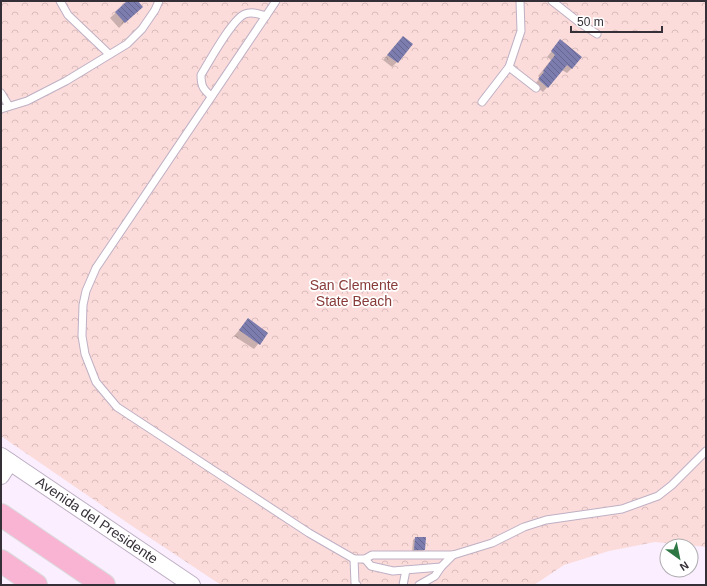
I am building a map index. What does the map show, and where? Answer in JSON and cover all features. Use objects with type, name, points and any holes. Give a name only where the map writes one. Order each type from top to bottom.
[{"type":"highway","points":[[1,515],[104,585]]},
{"type":"highway","points":[[1,561],[36,585]]},
{"type":"street","name":"Avenida del Presidente","points":[[4,467],[192,585]]},
{"type":"lane","points":[[60,1],[68,15],[109,54]]},
{"type":"lane","points":[[1,109],[27,101],[66,81],[128,44],[142,29],[159,1]]},
{"type":"lane","points":[[276,1],[96,268],[86,291],[83,306],[82,336],[85,354],[96,382],[117,407],[309,533],[354,559],[366,559],[372,555],[453,555],[492,543],[524,527],[546,520],[622,508],[658,496],[672,485],[706,452]]},
{"type":"lane","points":[[482,102],[509,67],[521,31],[520,1]]},
{"type":"lane","points":[[552,1],[597,34]]},
{"type":"lane","points":[[211,96],[204,90],[201,84],[201,75],[235,21],[244,14],[252,12],[266,16]]},
{"type":"lane","points":[[509,67],[536,88]]},
{"type":"lane","points":[[1,93],[9,106]]},
{"type":"lane","points":[[419,585],[435,576],[440,567],[453,555]]},
{"type":"lane","points":[[354,559],[355,583],[357,585]]},
{"type":"lane","points":[[366,559],[371,566],[393,571],[440,567]]},
{"type":"lane","points":[[403,585],[406,570]]},
{"type":"green space","name":"San Clemente State Beach","points":[[1,1],[706,1],[706,547],[699,546],[699,538],[659,538],[659,542],[609,551],[564,565],[534,585],[221,585],[1,436]]},
{"type":"building","points":[[127,1],[138,1],[143,7],[125,23],[115,12]]},
{"type":"building","points":[[403,36],[413,44],[398,63],[387,55]]},
{"type":"building","points":[[560,39],[582,57],[572,69],[567,65],[548,88],[538,79],[555,55],[551,51]]},
{"type":"building","points":[[248,318],[268,333],[260,345],[239,330]]},
{"type":"building","points":[[415,537],[426,537],[425,550],[414,550]]}]
